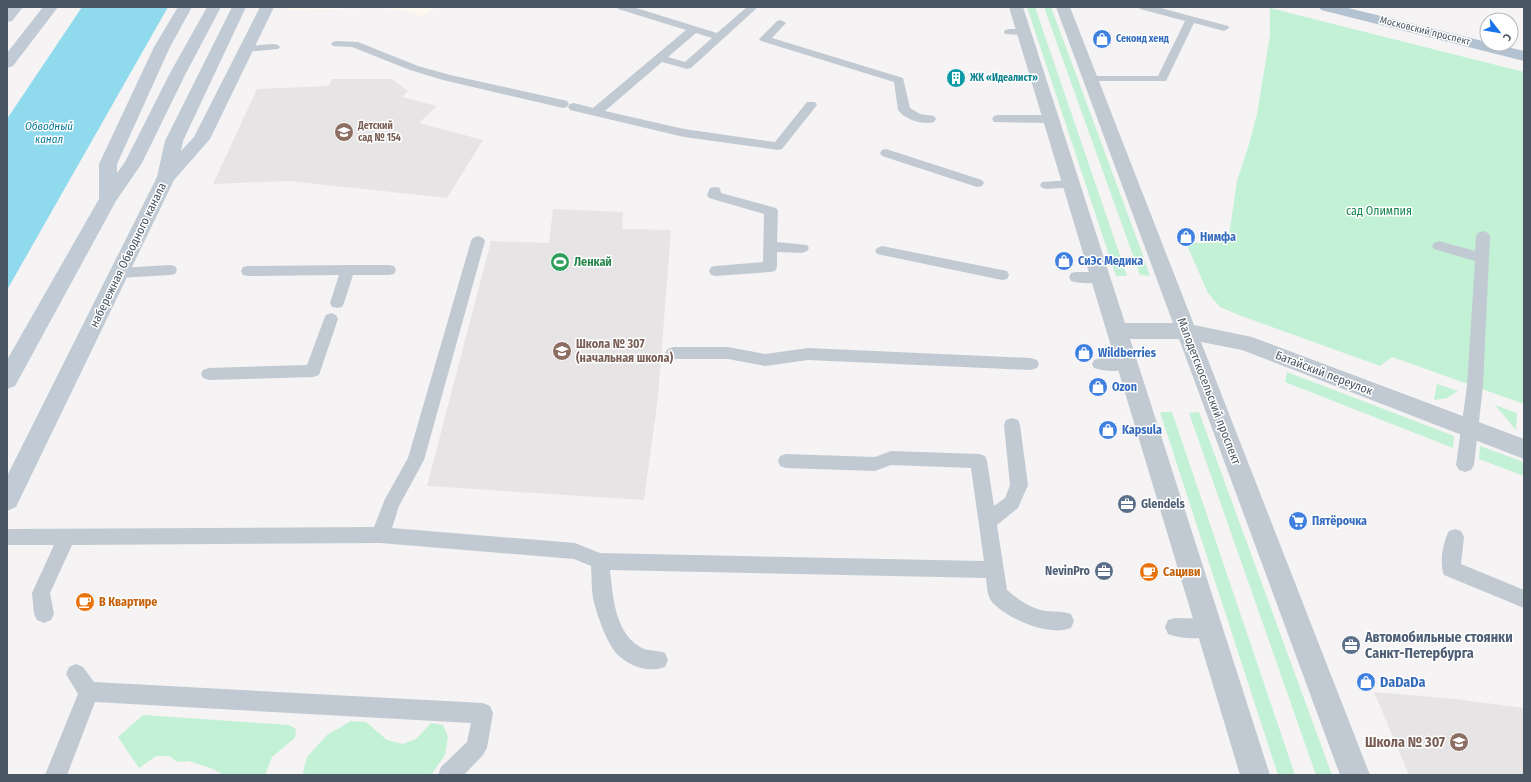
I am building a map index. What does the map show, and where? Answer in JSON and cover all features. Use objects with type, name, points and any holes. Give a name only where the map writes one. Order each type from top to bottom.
[{"type":"main road","points":[[7,18],[16,7]]},
{"type":"main road","points":[[7,63],[51,7]]},
{"type":"main road","points":[[108,199],[108,164],[162,47],[185,7]]},
{"type":"main road","points":[[7,380],[108,199],[133,164],[177,75],[214,7]]},
{"type":"main road","name":"набережная Обводного канала","points":[[7,500],[166,177],[174,141],[239,7]]},
{"type":"main road","points":[[166,177],[201,139],[268,7]]},
{"type":"main road","name":"Московский проспект","points":[[1326,7],[1524,56]]},
{"type":"street","points":[[1016,7],[1016,32],[1051,119],[1255,775]]},
{"type":"street","name":"Малодетскосельский проспект","points":[[1062,7],[1355,775]]},
{"type":"street","name":"Батайский переулок","points":[[1116,331],[1186,331],[1245,343],[1524,449]]},
{"type":"lane","points":[[622,7],[719,37]]},
{"type":"lane","points":[[660,58],[687,66],[753,7]]},
{"type":"lane","points":[[1144,7],[1224,28]]},
{"type":"lane","points":[[1090,79],[1162,79],[1191,19]]},
{"type":"lane","points":[[781,23],[765,39],[900,80],[904,110],[912,116],[930,120]]},
{"type":"lane","points":[[596,112],[694,29]]},
{"type":"lane","points":[[337,44],[354,44],[414,68],[447,78],[596,112],[720,143],[778,146],[810,105]]},
{"type":"lane","points":[[246,49],[274,47]]},
{"type":"lane","points":[[998,120],[1051,119]]},
{"type":"lane","points":[[886,153],[977,184]]},
{"type":"lane","points":[[1047,185],[1071,184]]},
{"type":"lane","points":[[715,191],[714,194],[771,211],[770,267],[716,271]]},
{"type":"lane","points":[[1465,465],[1475,386],[1483,236]]},
{"type":"lane","points":[[380,535],[391,504],[416,460],[478,241]]},
{"type":"lane","points":[[1439,246],[1482,258]]},
{"type":"lane","points":[[771,247],[802,248]]},
{"type":"lane","points":[[882,251],[1002,275]]},
{"type":"lane","points":[[119,273],[170,270]]},
{"type":"lane","points":[[336,303],[348,270]]},
{"type":"lane","points":[[248,271],[389,270]]},
{"type":"lane","points":[[1076,276],[1100,277]]},
{"type":"lane","points":[[209,374],[313,371],[331,319]]},
{"type":"lane","points":[[673,353],[728,353],[765,360],[808,354],[1031,364]]},
{"type":"lane","points":[[1100,364],[1127,364]]},
{"type":"lane","points":[[988,521],[1012,503],[1019,485],[1012,425]]},
{"type":"lane","points":[[786,461],[875,464],[891,458],[979,461],[998,595],[1018,611],[1045,620],[1064,621]]},
{"type":"lane","points":[[7,537],[380,535],[575,551],[600,561],[995,570]]},
{"type":"lane","points":[[44,614],[41,593],[67,536]]},
{"type":"lane","points":[[1455,537],[1450,569],[1524,598]]},
{"type":"lane","points":[[600,561],[604,605],[614,631],[626,650],[643,659],[658,660]]},
{"type":"lane","points":[[1176,627],[1209,628]]},
{"type":"lane","points":[[76,674],[89,692]]},
{"type":"lane","points":[[56,775],[89,692]]},
{"type":"lane","points":[[89,692],[483,713],[476,748],[449,775]]},
{"type":"shaded area","points":[[289,7],[437,7],[422,16],[406,11],[381,8],[288,10]]},
{"type":"shaded area","name":"Детский сад № 154","points":[[332,79],[392,79],[408,91],[402,97],[437,106],[419,123],[483,140],[447,198],[289,181],[213,184],[257,89],[329,86]]},
{"type":"shaded area","name":"Школа № 307 (начальная школа)","points":[[553,209],[623,212],[622,229],[671,230],[658,397],[644,500],[427,486],[491,241],[549,243]]},
{"type":"shaded area","name":"Школа № 307","points":[[1374,692],[1455,699],[1524,708],[1524,775],[1409,775]]},
{"type":"green space","points":[[1027,7],[1035,7],[1127,276],[1116,276]]},
{"type":"green space","points":[[1044,7],[1051,7],[1144,258],[1140,258],[1142,262],[1145,262],[1150,276],[1140,275]]},
{"type":"green space","name":"сад Олимпия","points":[[1270,8],[1524,72],[1524,404],[1392,357],[1380,366],[1220,307],[1208,293],[1186,243],[1228,242],[1237,181],[1257,114],[1270,35]]},
{"type":"green space","points":[[1287,372],[1454,436],[1453,448],[1285,382]]},
{"type":"green space","points":[[1437,384],[1458,391],[1447,398],[1434,400]]},
{"type":"green space","points":[[1495,405],[1517,413],[1516,430]]},
{"type":"green space","points":[[1160,412],[1172,412],[1295,775],[1278,775]]},
{"type":"green space","points":[[1199,412],[1332,775],[1316,775],[1189,413]]},
{"type":"green space","points":[[1480,446],[1524,462],[1524,476],[1479,459]]},
{"type":"green space","points":[[143,715],[289,725],[296,729],[295,738],[272,757],[265,775],[224,775],[213,769],[189,761],[177,762],[170,756],[156,756],[139,768],[118,737]]},
{"type":"green space","points":[[351,721],[366,722],[387,740],[403,744],[416,739],[431,723],[443,725],[448,737],[445,755],[431,775],[305,775],[303,772],[307,757],[327,735]]},
{"type":"water","name":"Обводный канал","points":[[82,7],[168,7],[7,290],[7,119]]},
{"type":"place","name":"Секонд хенд","points":[[1102,39]]},
{"type":"place","name":"ЖК «Идеалист»","points":[[956,78]]},
{"type":"place","name":"Детский сад № 154","points":[[344,132]]},
{"type":"place","name":"Нимфа","points":[[1186,237]]},
{"type":"place","name":"СиЭс Медика","points":[[1064,261]]},
{"type":"place","name":"Ленкай","points":[[560,262]]},
{"type":"place","name":"Школа № 307 (начальная школа)","points":[[562,351]]},
{"type":"place","name":"Wildberries","points":[[1084,353]]},
{"type":"place","name":"Ozon","points":[[1098,387]]},
{"type":"place","name":"Kapsula","points":[[1108,430]]},
{"type":"place","name":"Glendels","points":[[1127,504]]},
{"type":"place","name":"Пятёрочка","points":[[1298,521]]},
{"type":"place","name":"NevinPro","points":[[1104,571]]},
{"type":"place","name":"Сациви","points":[[1149,572]]},
{"type":"place","name":"В Квартире","points":[[85,602]]},
{"type":"place","name":"Автомобильные стоянки Санкт-Петербурга","points":[[1351,645]]},
{"type":"place","name":"DaDaDa","points":[[1366,682]]},
{"type":"place","name":"Школа № 307","points":[[1459,742]]}]
